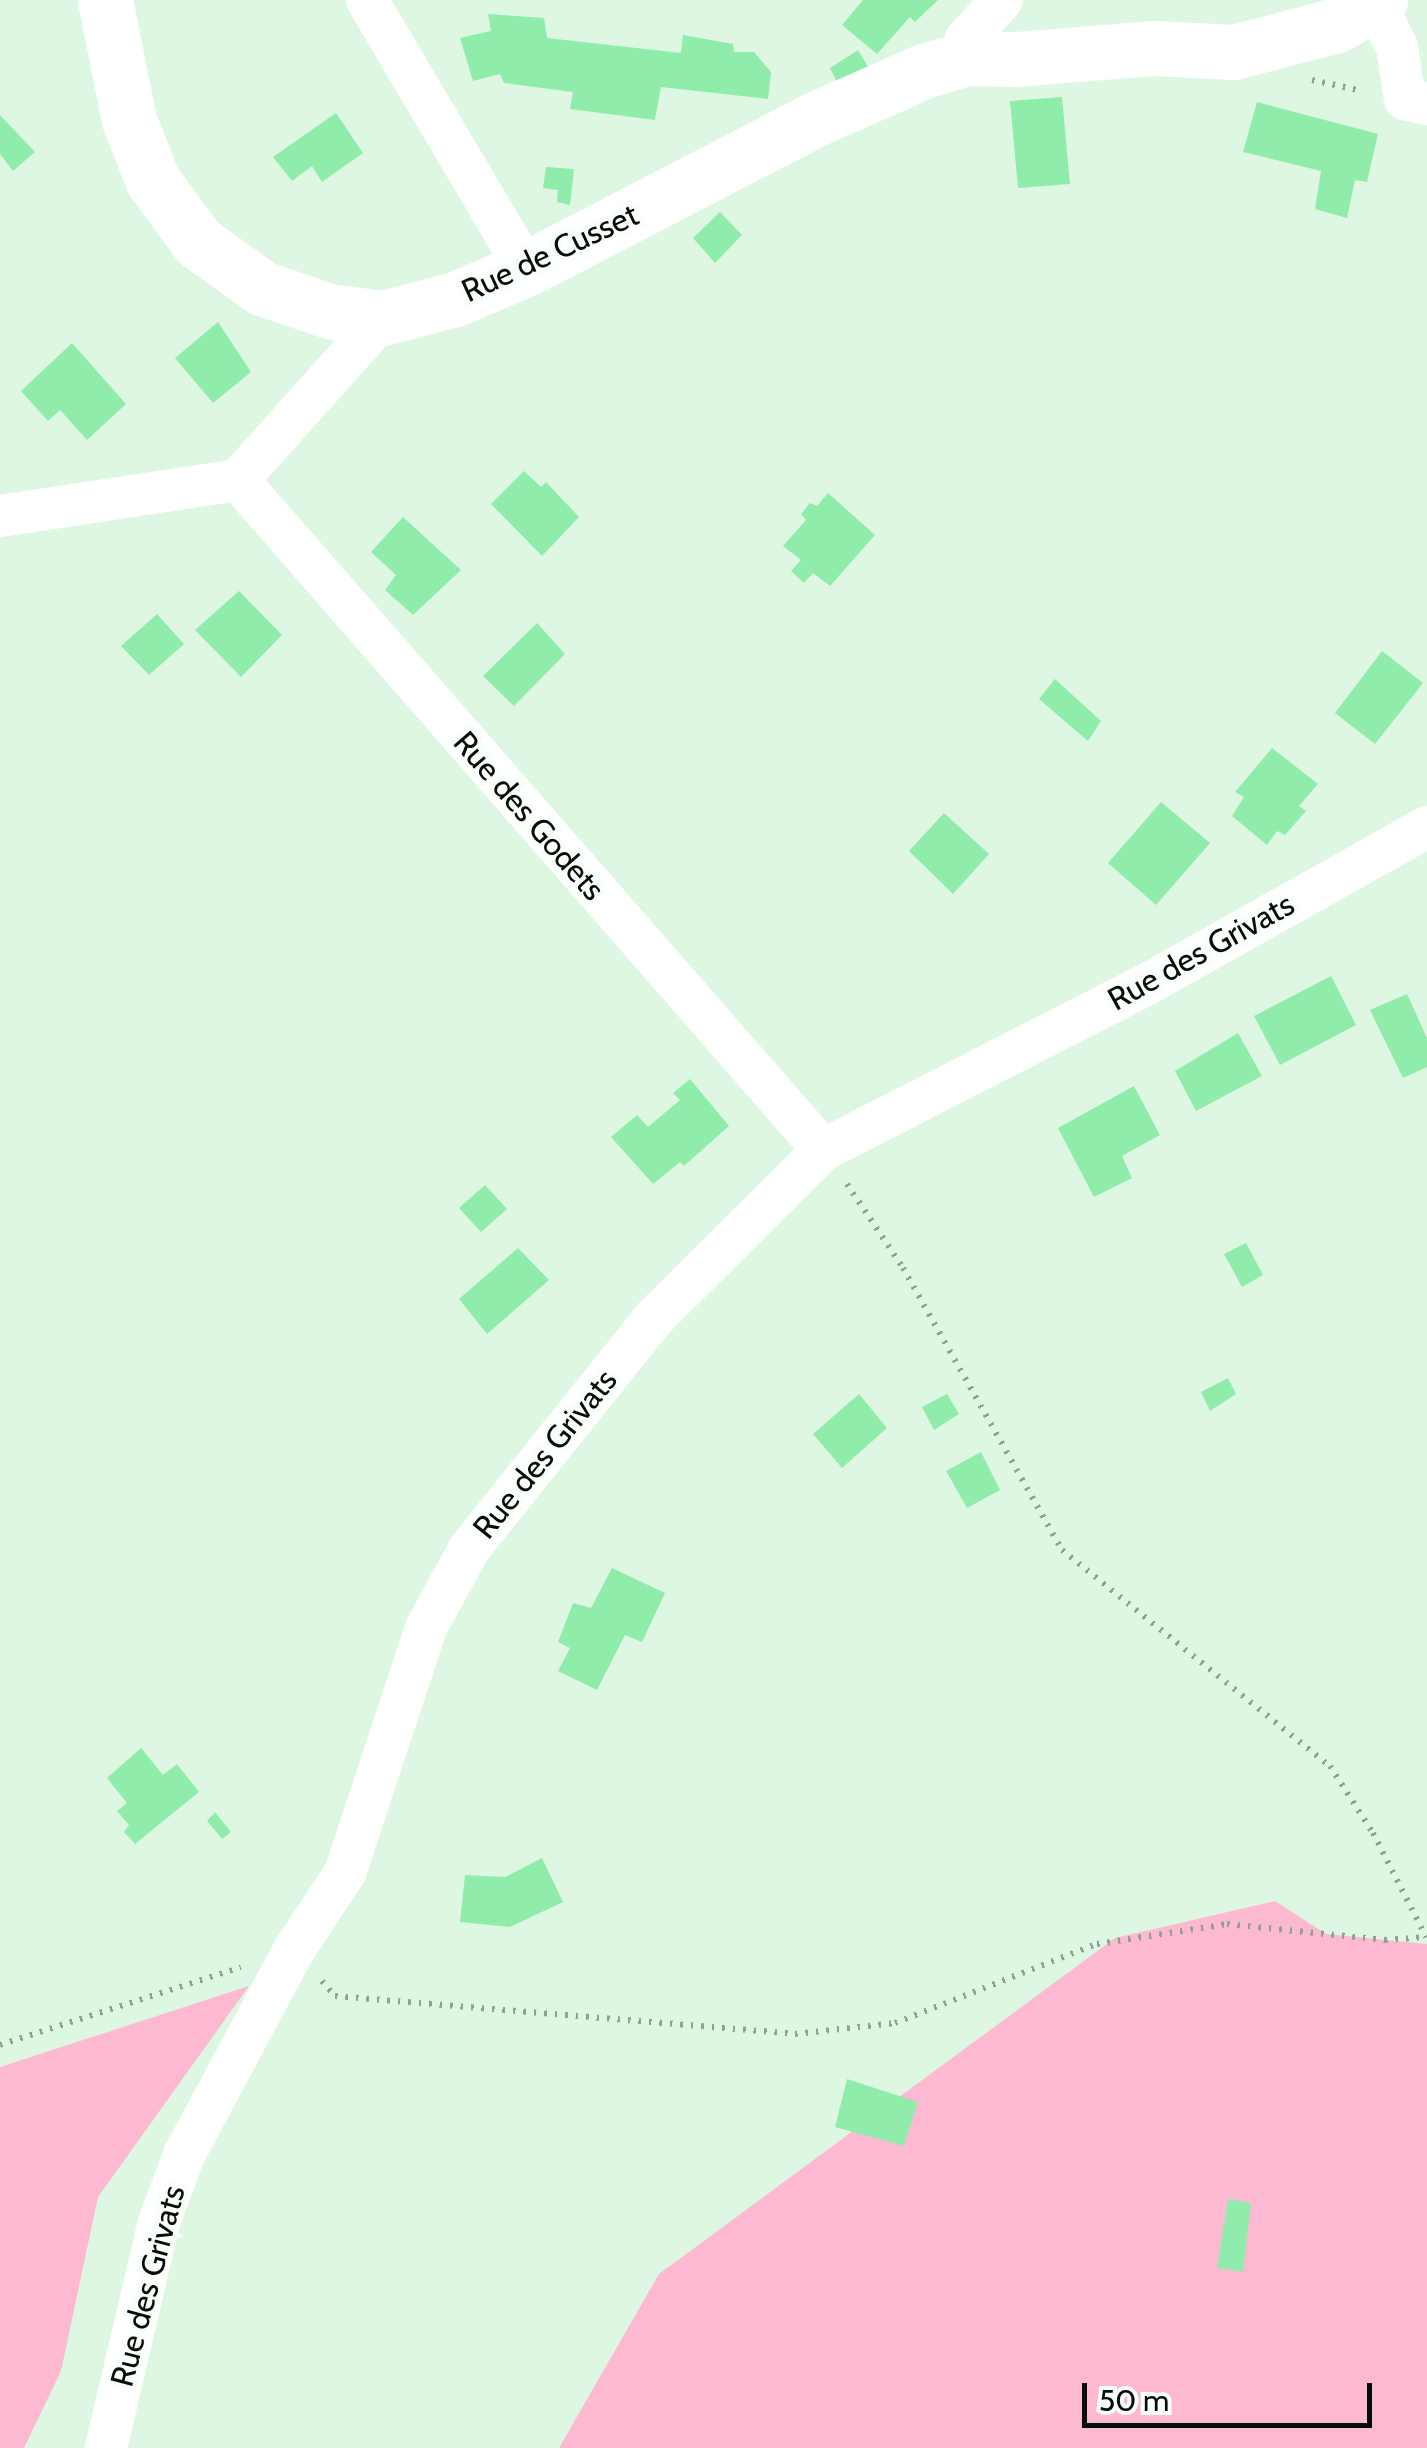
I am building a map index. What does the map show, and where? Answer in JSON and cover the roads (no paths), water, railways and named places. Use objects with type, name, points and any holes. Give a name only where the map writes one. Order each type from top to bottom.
[{"type":"street","name":"Rue de Cusset","points":[[105,0],[129,120],[153,181],[198,242],[262,288],[329,311],[384,318],[454,299],[526,269],[811,121],[924,71],[967,58],[1154,48],[1234,52],[1337,25],[1377,1]]},
{"type":"street","points":[[367,0],[526,269]]},
{"type":"street","points":[[967,58],[966,39],[1002,0]]},
{"type":"street","name":"Rue de Cusset","points":[[1154,48],[1298,0]]},
{"type":"street","points":[[1377,1],[1397,47],[1405,99],[1427,104]]},
{"type":"street","points":[[0,516],[238,480],[384,318]]},
{"type":"street","name":"Rue des Godets","points":[[238,480],[824,1150]]},
{"type":"street","name":"Rue des Grivats","points":[[106,2448],[165,2205],[184,2155],[294,1950],[345,1873],[426,1628],[469,1549],[655,1317],[824,1150],[1151,982],[1427,827]]}]
